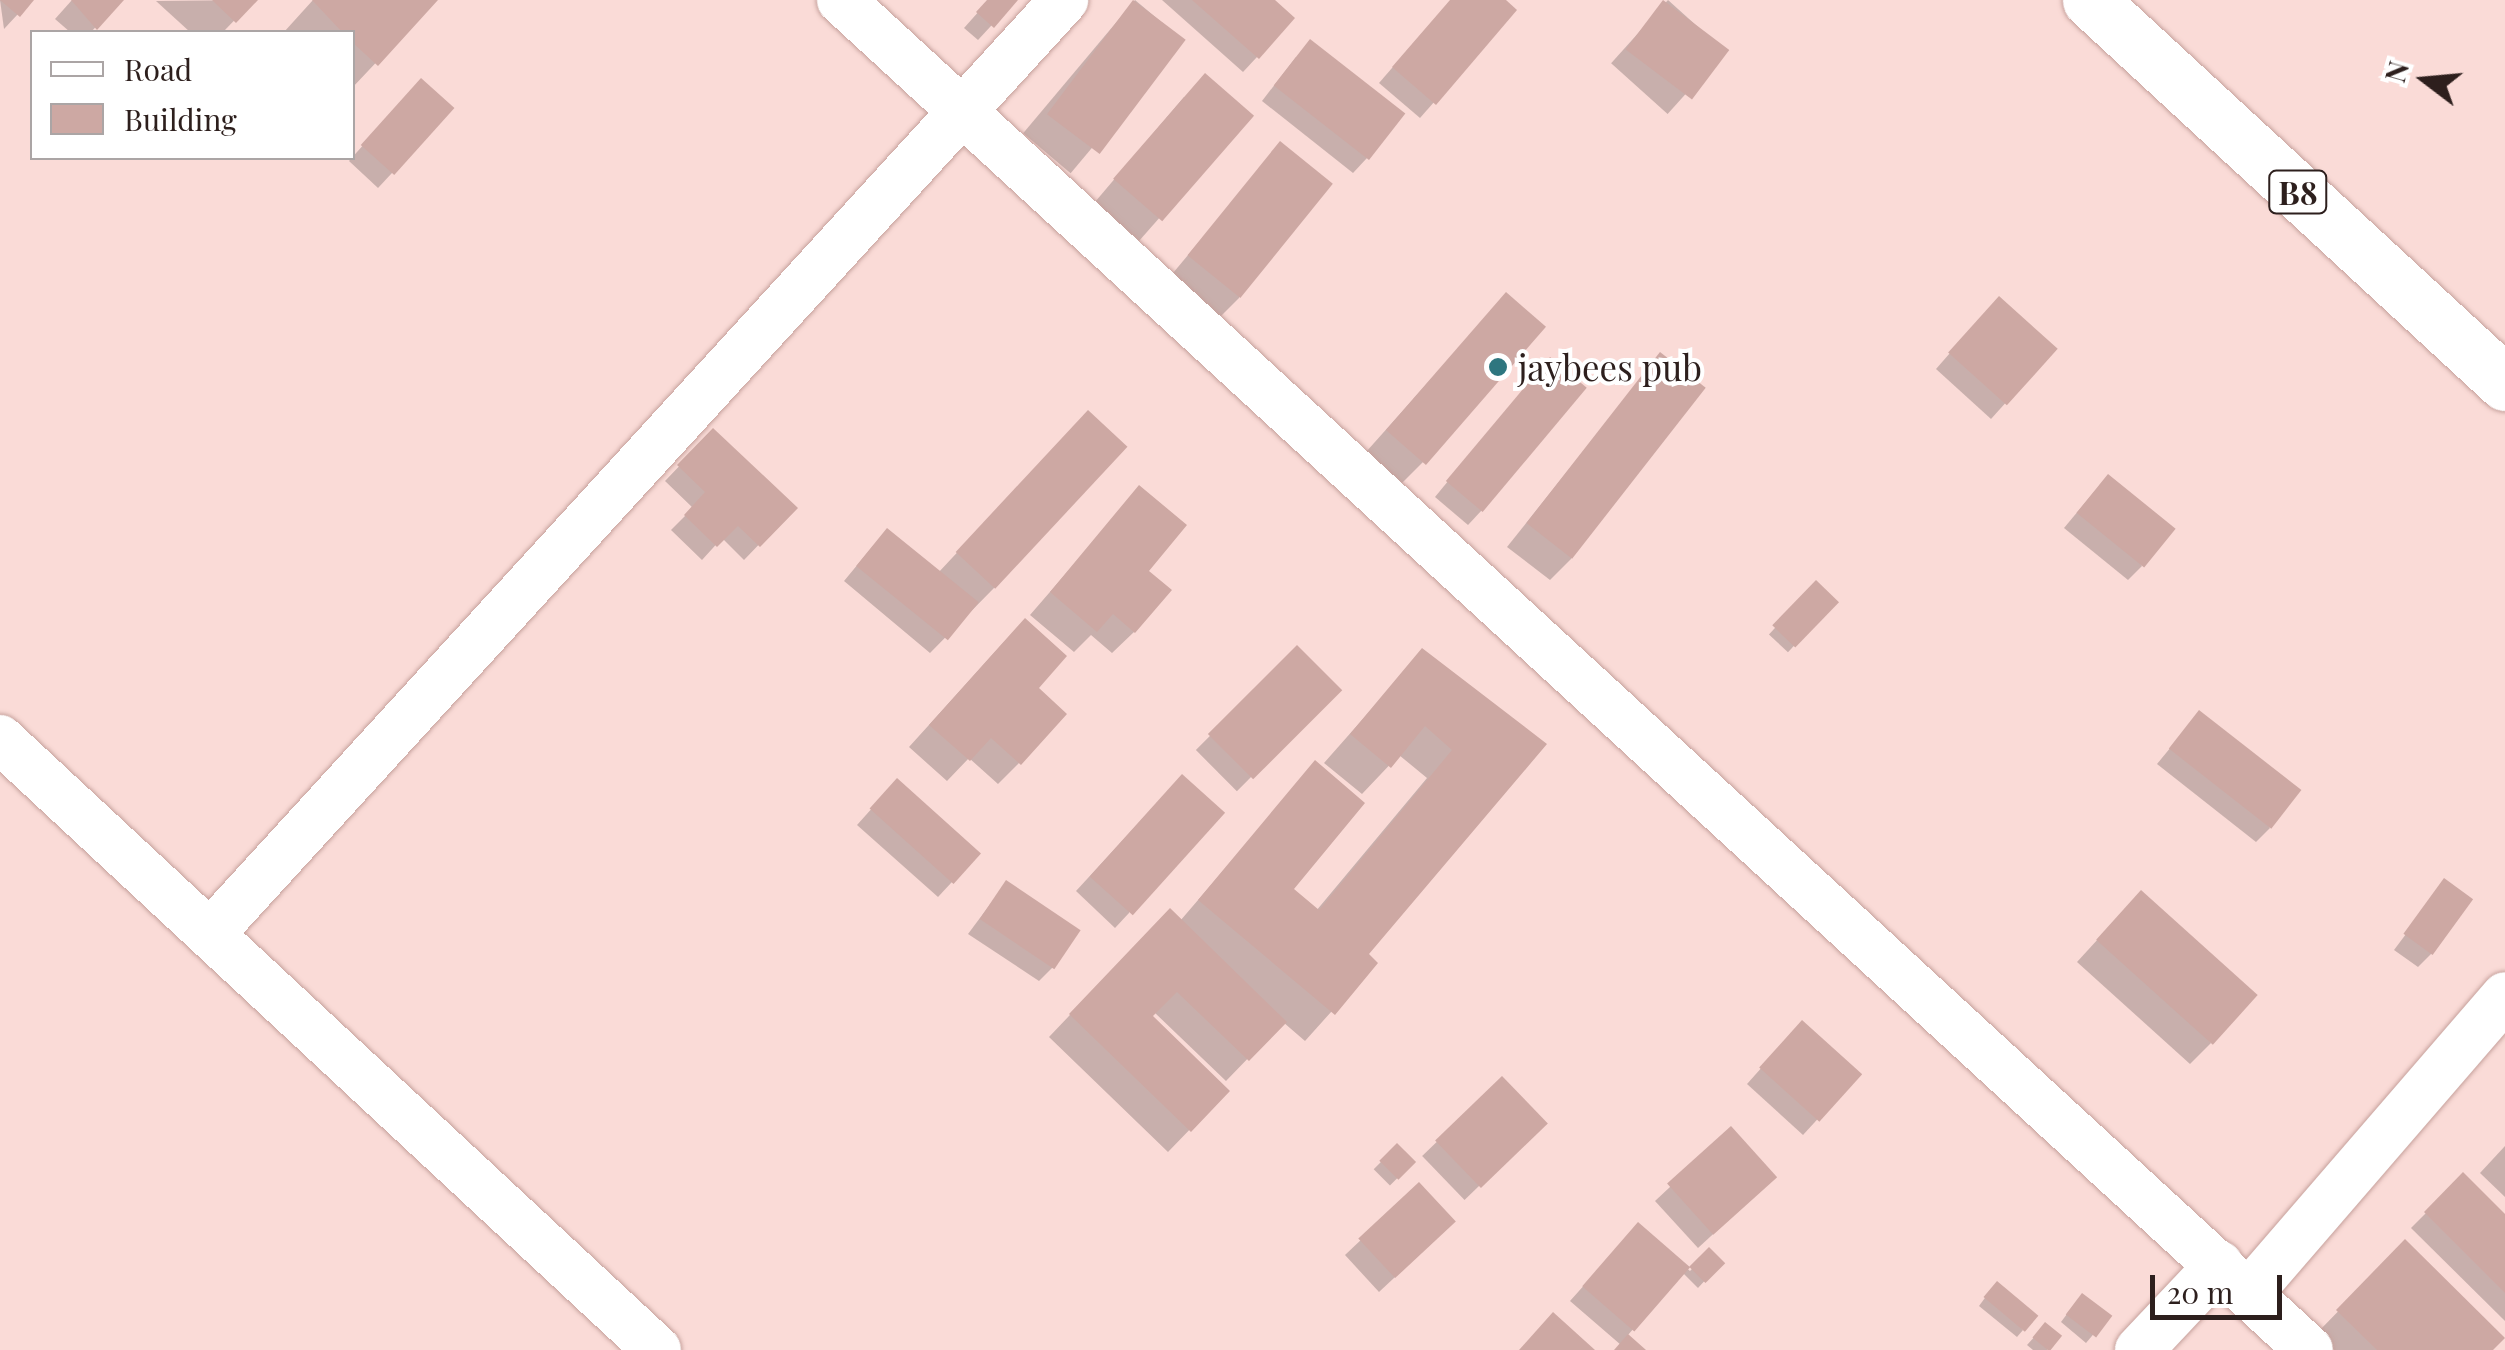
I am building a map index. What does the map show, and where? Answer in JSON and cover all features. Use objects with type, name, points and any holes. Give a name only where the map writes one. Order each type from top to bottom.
[{"type":"highway","name":"B8","points":[[2090,0],[2505,383]]},
{"type":"street","points":[[841,0],[2309,1350]]},
{"type":"street","points":[[210,934],[1064,0]]},
{"type":"street","points":[[0,739],[657,1350]]},
{"type":"street","points":[[2139,1350],[2234,1279],[2505,996]]},
{"type":"building","points":[[0,0],[34,0],[20,17]]},
{"type":"building","points":[[71,0],[124,0],[97,30]]},
{"type":"building","points":[[212,0],[258,0],[236,23]]},
{"type":"building","points":[[312,0],[438,0],[378,66],[355,45],[355,30],[340,30]]},
{"type":"building","points":[[987,0],[1018,0],[994,28],[976,12]]},
{"type":"building","points":[[1133,0],[1186,40],[1100,154],[1047,114]]},
{"type":"building","points":[[1192,0],[1275,0],[1295,18],[1259,59]]},
{"type":"building","points":[[1450,0],[1506,0],[1517,10],[1436,105],[1392,67]]},
{"type":"building","points":[[1663,0],[1729,50],[1692,99],[1626,50]]},
{"type":"building","points":[[1310,39],[1405,113],[1369,160],[1274,85]]},
{"type":"building","points":[[1205,73],[1254,116],[1162,221],[1113,179]]},
{"type":"building","points":[[421,78],[454,108],[394,175],[361,145]]},
{"type":"building","points":[[1280,141],[1333,184],[1240,298],[1187,255]]},
{"type":"building","points":[[1506,292],[1546,327],[1426,465],[1386,430]]},
{"type":"building","points":[[1999,296],[2058,349],[2007,405],[1948,352]]},
{"type":"building","points":[[1660,352],[1706,388],[1572,559],[1526,523]]},
{"type":"building","points":[[1550,357],[1587,388],[1483,512],[1446,481]]},
{"type":"building","points":[[1088,410],[1127,447],[995,589],[956,552]]},
{"type":"building","points":[[713,428],[798,508],[760,547],[738,526],[717,547],[684,515],[705,492],[677,465]]},
{"type":"building","points":[[2108,474],[2176,529],[2144,568],[2077,513]]},
{"type":"building","points":[[1139,485],[1187,525],[1149,571],[1172,590],[1135,633],[1113,614],[1097,632],[1050,592]]},
{"type":"building","points":[[887,528],[979,602],[948,640],[856,566]]},
{"type":"building","points":[[1816,580],[1839,602],[1795,648],[1772,625]]},
{"type":"building","points":[[1025,618],[1067,656],[1039,688],[1067,714],[1021,765],[991,738],[970,761],[929,725]]},
{"type":"building","points":[[1297,645],[1342,690],[1253,779],[1208,734]]},
{"type":"building","points":[[1422,648],[1547,744],[1369,954],[1378,963],[1335,1015],[1198,900],[1315,760],[1365,803],[1294,889],[1319,910],[1452,750],[1425,726],[1391,768],[1350,734]]},
{"type":"building","points":[[2199,710],[2301,790],[2271,829],[2169,749]]},
{"type":"building","points":[[1182,774],[1225,813],[1133,915],[1090,877]]},
{"type":"building","points":[[897,778],[981,854],[954,884],[870,808]]},
{"type":"building","points":[[2444,878],[2473,899],[2433,955],[2403,934]]},
{"type":"building","points":[[1006,880],[1081,930],[1054,969],[980,919]]},
{"type":"building","points":[[2141,890],[2258,995],[2213,1045],[2096,940]]},
{"type":"building","points":[[1170,908],[1287,1022],[1249,1061],[1177,992],[1153,1016],[1230,1091],[1191,1132],[1069,1014]]},
{"type":"building","points":[[1802,1020],[1862,1074],[1819,1122],[1759,1068]]},
{"type":"building","points":[[1502,1076],[1548,1123],[1481,1188],[1435,1141]]},
{"type":"building","points":[[1731,1126],[1777,1177],[1713,1235],[1667,1184]]},
{"type":"building","points":[[1397,1143],[1416,1162],[1398,1180],[1379,1161]]},
{"type":"building","points":[[2463,1172],[2505,1214],[2505,1293],[2424,1212]]},
{"type":"building","points":[[1419,1182],[1456,1221],[1395,1278],[1358,1239]]},
{"type":"building","points":[[1638,1222],[1690,1267],[1634,1331],[1582,1286]]},
{"type":"building","points":[[2405,1239],[2505,1338],[2493,1350],[2377,1350],[2336,1310]]},
{"type":"building","points":[[1709,1247],[1725,1263],[1705,1283],[1689,1267]]},
{"type":"building","points":[[1997,1281],[2038,1316],[2025,1332],[1984,1297]]},
{"type":"building","points":[[2082,1293],[2112,1316],[2096,1337],[2066,1315]]},
{"type":"building","points":[[1553,1312],[1595,1350],[1519,1350]]},
{"type":"building","points":[[2045,1322],[2062,1336],[2051,1350],[2032,1338]]},
{"type":"building","points":[[1628,1334],[1646,1350],[1614,1350]]},
{"type":"place","name":"jaybees pub","points":[[1498,367]]}]
